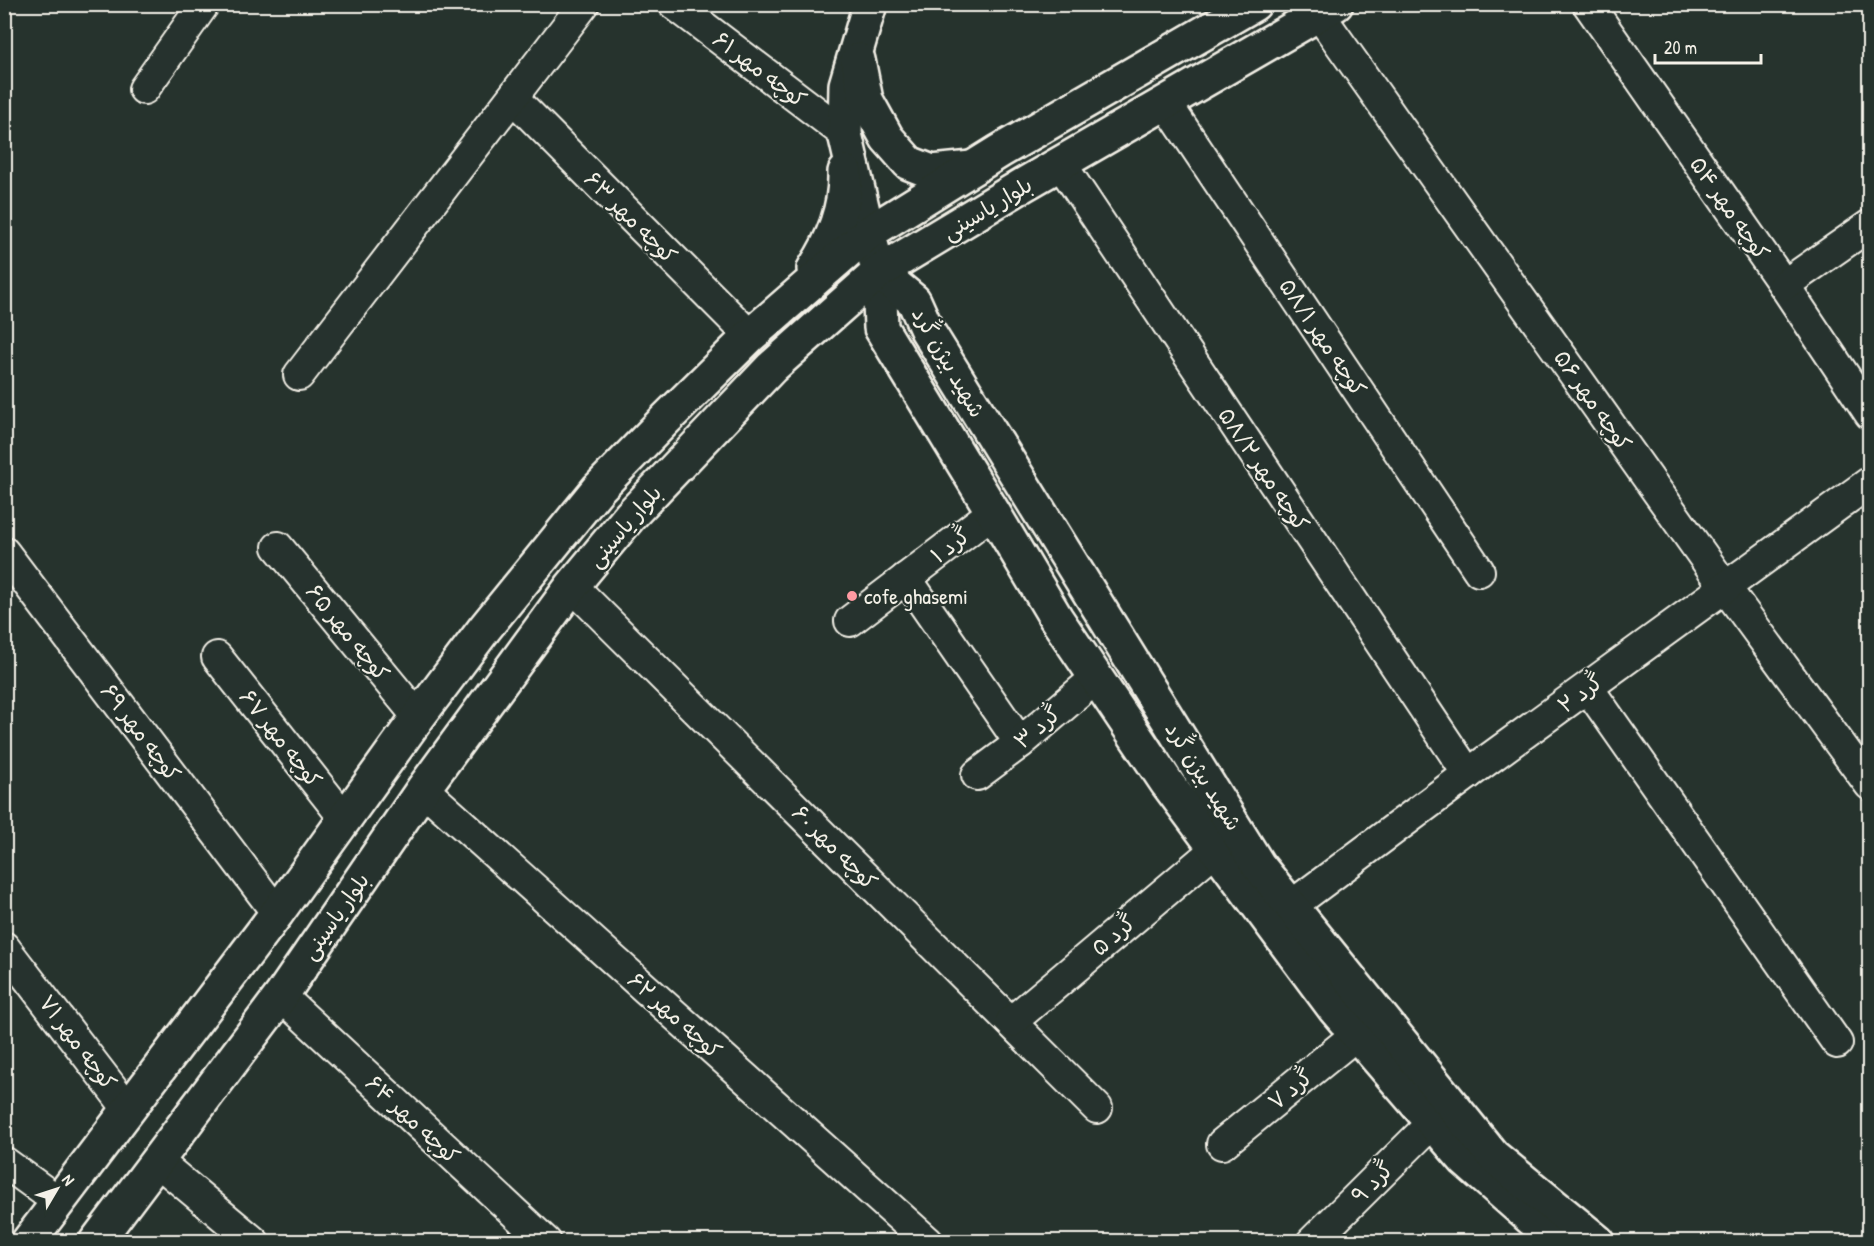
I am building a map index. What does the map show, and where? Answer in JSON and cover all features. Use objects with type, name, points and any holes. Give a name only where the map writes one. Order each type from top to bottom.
[{"type":"main road","points":[[798,293],[833,238],[841,215],[846,189],[846,85],[870,4]]},
{"type":"main road","name":"بلوار یاسینی","points":[[28,1242],[277,913],[485,628],[598,489],[666,419],[750,336],[868,232],[1254,4]]},
{"type":"main road","name":"بلوار یاسینی","points":[[96,1242],[280,996],[423,789],[572,586],[630,516],[772,367],[879,272],[1327,9]]},
{"type":"main road","points":[[856,50],[866,100],[887,138],[909,163],[932,172],[973,168]]},
{"type":"main road","points":[[845,134],[879,272]]},
{"type":"main road","name":"شهید بیژن گُرد","points":[[879,272],[881,328],[1056,618],[1167,783],[1334,1008],[1465,1160],[1554,1240]]},
{"type":"main road","name":"شهید بیژن گُرد","points":[[879,272],[914,301],[927,330],[1258,865],[1493,1156],[1598,1242]]},
{"type":"street","points":[[144,89],[204,4]]},
{"type":"street","points":[[300,375],[584,4]]},
{"type":"street","name":"کوچه مهر ۶۱","points":[[674,4],[845,134]]},
{"type":"street","name":"کوچه مهر ۵۴","points":[[1588,4],[1784,285],[1869,414]]},
{"type":"street","name":"کوچه مهر ۵۶","points":[[1327,9],[1725,586],[1869,785]]},
{"type":"street","name":"کوچه مهر ۶۳","points":[[513,98],[750,336]]},
{"type":"street","name":"کوچه مهر ۵۸/۱","points":[[1166,103],[1479,571]]},
{"type":"street","name":"کوچه مهر ۵۸/۲","points":[[1061,164],[1468,774]]},
{"type":"street","points":[[1784,285],[1869,225]]},
{"type":"street","name":"گُرد ۲","points":[[1291,906],[1869,482]]},
{"type":"street","name":"گُرد ۱","points":[[850,621],[993,512]]},
{"type":"street","name":"کوچه مهر ۶۵","points":[[278,548],[418,717]]},
{"type":"street","name":"کوچه مهر ۶۹","points":[[4,552],[277,913]]},
{"type":"street","points":[[906,578],[1020,743]]},
{"type":"street","name":"کوچه مهر ۶۰","points":[[572,586],[1097,1108]]},
{"type":"street","name":"کوچه مهر ۶۷","points":[[218,657],[345,819]]},
{"type":"street","name":"گُرد ۳","points":[[977,775],[1020,743],[1096,678]]},
{"type":"street","points":[[1588,688],[1837,1043]]},
{"type":"street","name":"کوچه مهر ۶۲","points":[[423,789],[928,1242]]},
{"type":"street","name":"گُرد ۵","points":[[1011,1022],[1216,849]]},
{"type":"street","name":"کوچه مهر ۷۱","points":[[4,947],[129,1110]]},
{"type":"street","name":"کوچه مهر ۶۴","points":[[280,996],[546,1242]]},
{"type":"street","name":"گُرد ۷","points":[[1222,1144],[1357,1034]]},
{"type":"street","name":"گُرد ۹","points":[[1312,1242],[1432,1122]]},
{"type":"street","points":[[157,1161],[254,1242]]},
{"type":"street","points":[[4,1162],[59,1202]]},
{"type":"place","name":"cofe ghasemi","points":[[852,596]]}]
